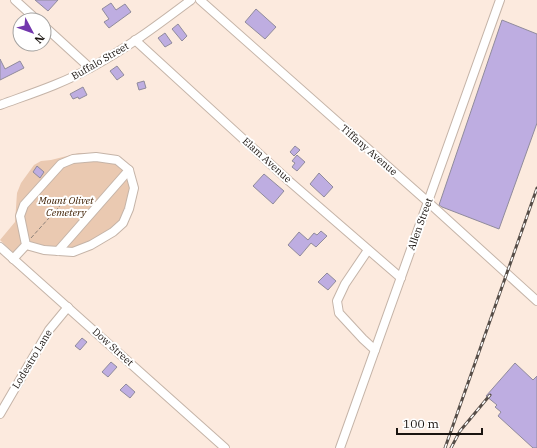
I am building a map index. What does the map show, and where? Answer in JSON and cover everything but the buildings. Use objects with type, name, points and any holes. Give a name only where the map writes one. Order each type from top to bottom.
[{"type":"street","points":[[15,0],[28,12]]},
{"type":"street","name":"Buffalo Street","points":[[0,105],[59,84],[90,68],[135,40],[191,0]]},
{"type":"street","name":"Tiffany Avenue","points":[[200,0],[428,202],[537,301]]},
{"type":"street","name":"Allen Street","points":[[340,448],[500,0]]},
{"type":"street","points":[[52,33],[90,68]]},
{"type":"street","name":"Elam Avenue","points":[[135,40],[289,180],[401,278]]},
{"type":"street","points":[[96,157],[117,160],[129,170],[134,188],[129,209],[123,223],[113,232],[92,245],[73,252],[44,250],[26,245],[20,216],[24,205],[61,164],[73,159],[96,157]]},
{"type":"street","points":[[58,251],[129,170]]},
{"type":"street","points":[[13,259],[26,245]]},
{"type":"street","name":"Dow Street","points":[[0,247],[225,448]]},
{"type":"street","points":[[368,250],[345,284],[337,301],[339,313],[362,339],[375,350]]},
{"type":"street","name":"Lodestro Lane","points":[[0,414],[49,330],[68,307]]},
{"type":"path","points":[[26,245],[67,198]]},
{"type":"green space","name":"Mount Olivet Cemetery","points":[[79,153],[116,156],[125,161],[132,169],[137,196],[128,222],[119,233],[89,249],[27,251],[22,254],[20,259],[0,240],[15,222],[17,193],[21,183],[34,165],[41,161]]},
{"type":"railway","points":[[445,448],[537,188]]},
{"type":"railway","points":[[451,448],[460,431],[490,395]]}]
